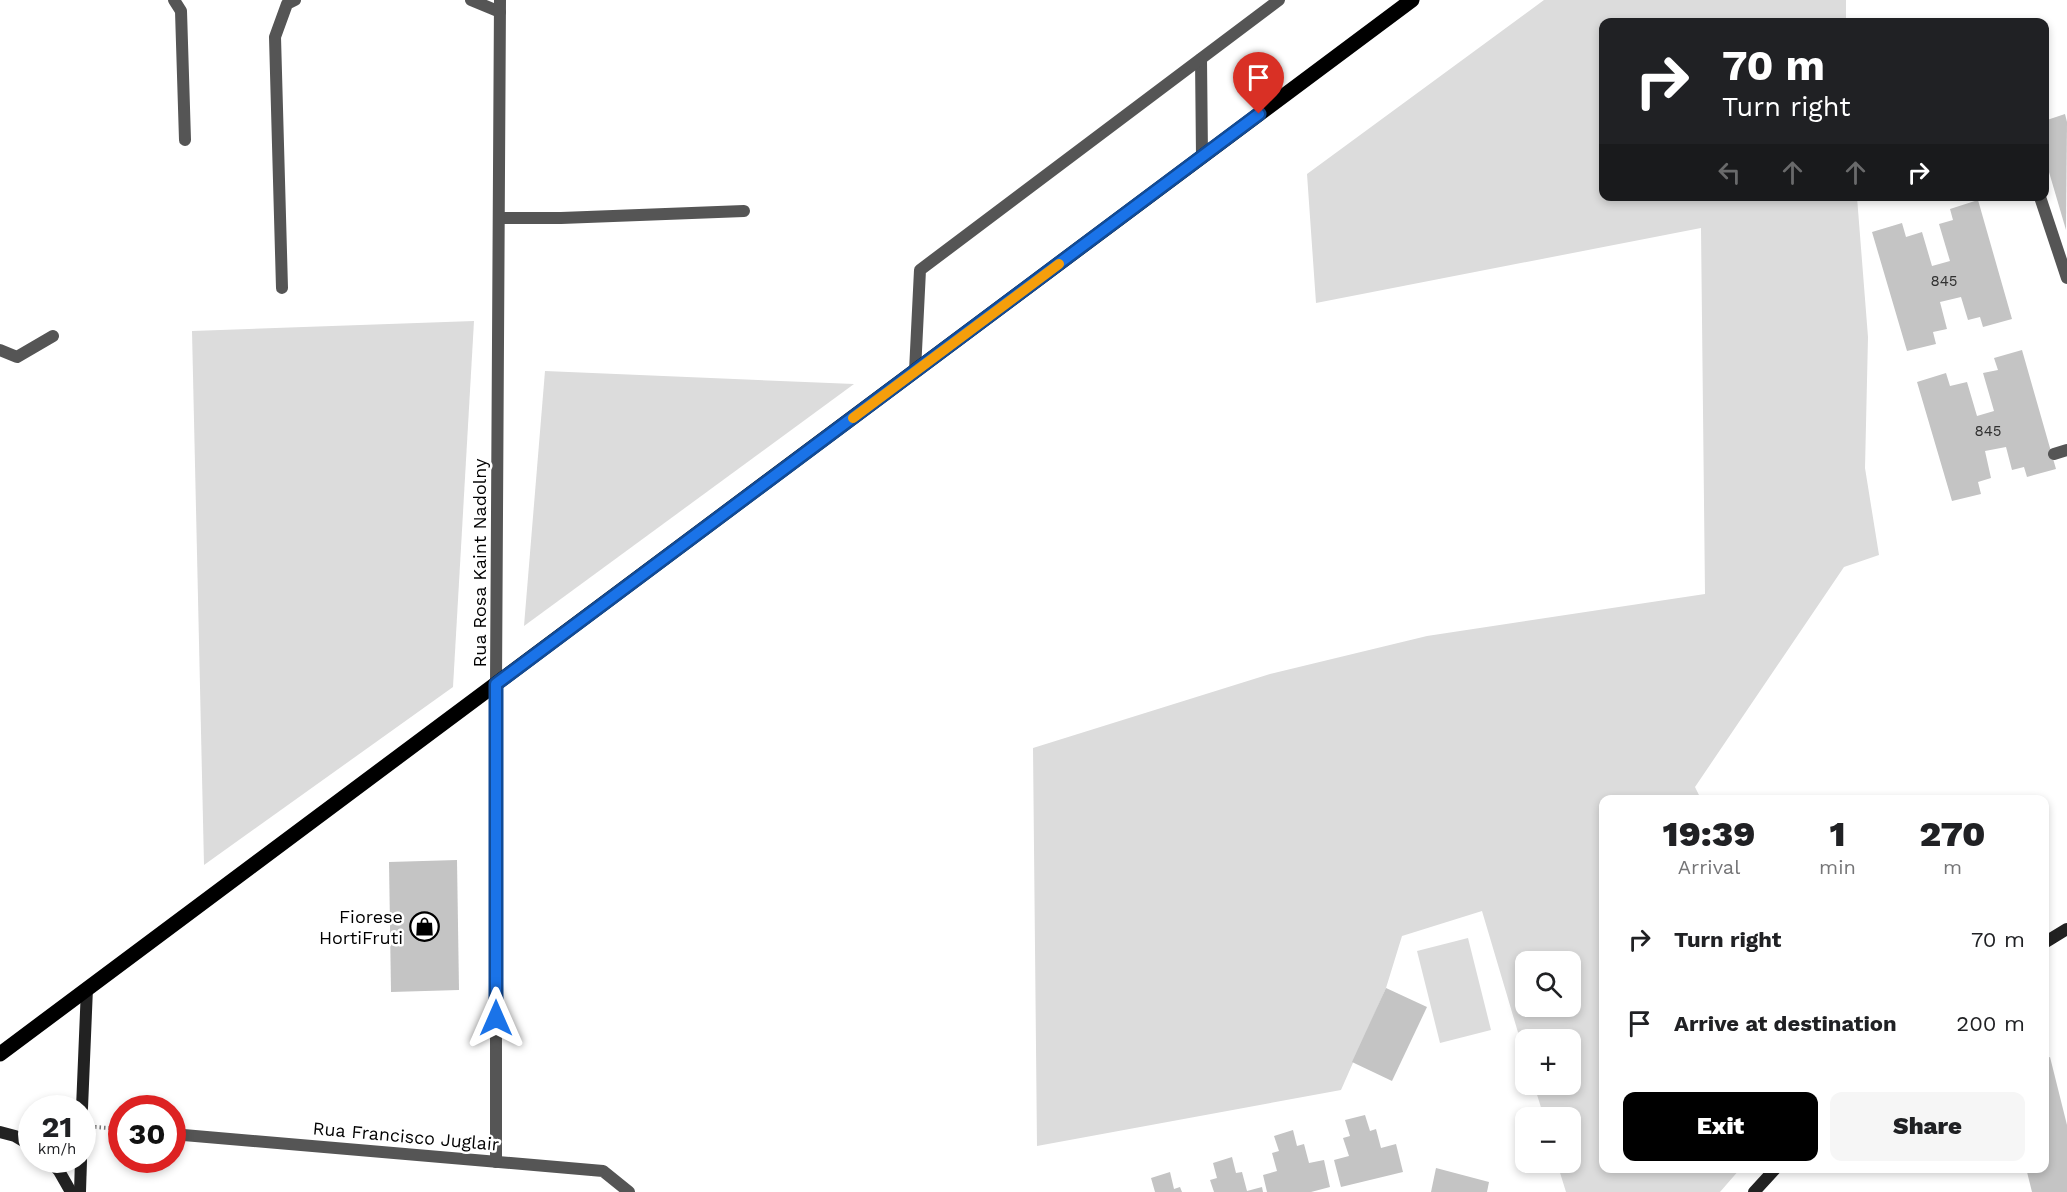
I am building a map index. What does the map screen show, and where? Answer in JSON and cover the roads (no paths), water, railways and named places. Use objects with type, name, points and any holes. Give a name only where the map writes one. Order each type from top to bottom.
[{"type":"main road","points":[[0,1054],[1412,0]]},
{"type":"street","points":[[174,0],[181,11],[185,140]]},
{"type":"street","points":[[282,288],[275,37],[287,4],[295,0]]},
{"type":"street","points":[[471,0],[500,6]]},
{"type":"street","points":[[915,371],[920,270],[1280,0]]},
{"type":"street","name":"Rua Rosa Kaint Nadolny","points":[[496,1162],[500,6]]},
{"type":"street","points":[[1201,59],[1203,156]]},
{"type":"street","points":[[2041,201],[2067,278]]},
{"type":"street","points":[[499,218],[744,211]]},
{"type":"street","points":[[0,350],[17,357],[52,336]]},
{"type":"street","points":[[2054,454],[2067,450]]},
{"type":"street","points":[[2049,940],[2067,929]]},
{"type":"street","points":[[83,1095],[87,988]]},
{"type":"street","points":[[0,1132],[18,1138]]},
{"type":"street","name":"Rua Francisco Juglair","points":[[186,1135],[603,1171],[629,1192]]},
{"type":"street","points":[[60,1173],[71,1192]]},
{"type":"street","points":[[80,1192],[81,1173]]},
{"type":"street","points":[[1754,1192],[1771,1173]]},
{"type":"place","name":"Fiorese HortiFruti","points":[[424,926]]}]
